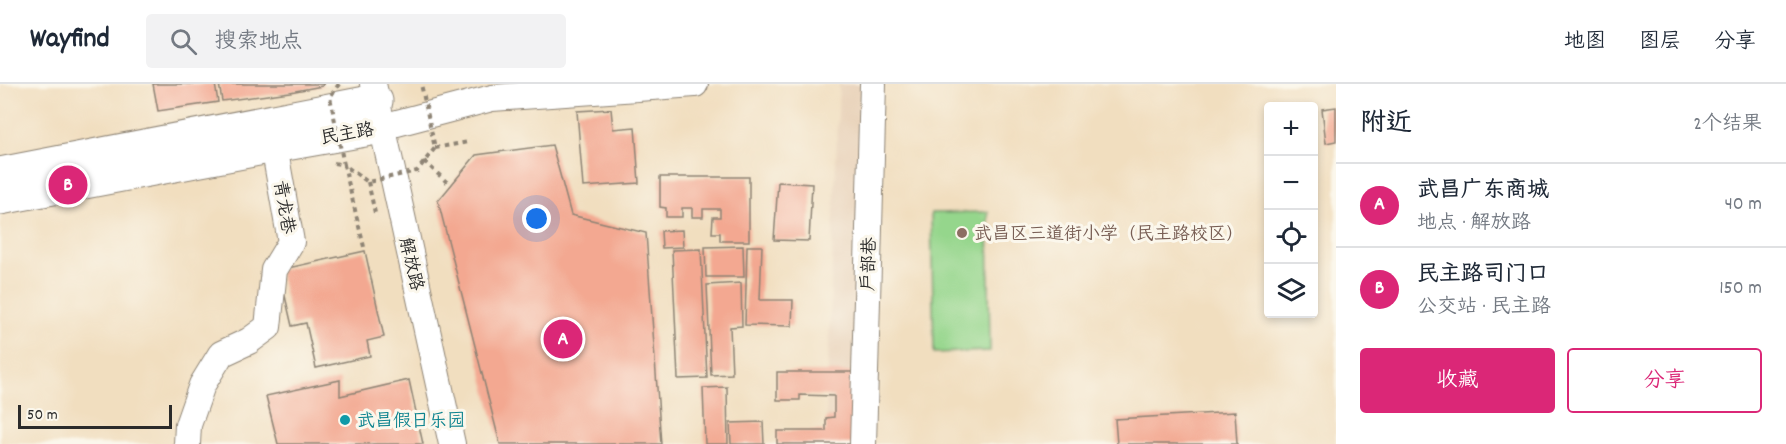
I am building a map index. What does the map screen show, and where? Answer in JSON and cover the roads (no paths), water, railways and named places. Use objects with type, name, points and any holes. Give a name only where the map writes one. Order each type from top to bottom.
[{"type":"main road","name":"民主路","points":[[0,198],[274,146],[377,104]]},
{"type":"main road","name":"民主路","points":[[0,174],[377,104]]},
{"type":"street","name":"民主路","points":[[377,104],[695,84]]},
{"type":"street","name":"户部巷","points":[[863,444],[873,84]]},
{"type":"street","name":"解放路","points":[[377,104],[452,444]]},
{"type":"street","name":"青龙巷","points":[[187,444],[188,425],[202,385],[221,354],[249,341],[268,327],[274,270],[291,242],[274,146]]},
{"type":"place","name":"民主路司门口","points":[[68,185]]},
{"type":"place","name":"武昌区三道街小学（民主路校区）","points":[[962,233]]},
{"type":"place","name":"武昌广东商城","points":[[563,339]]},
{"type":"place","name":"武昌假日乐园","points":[[345,420]]}]
